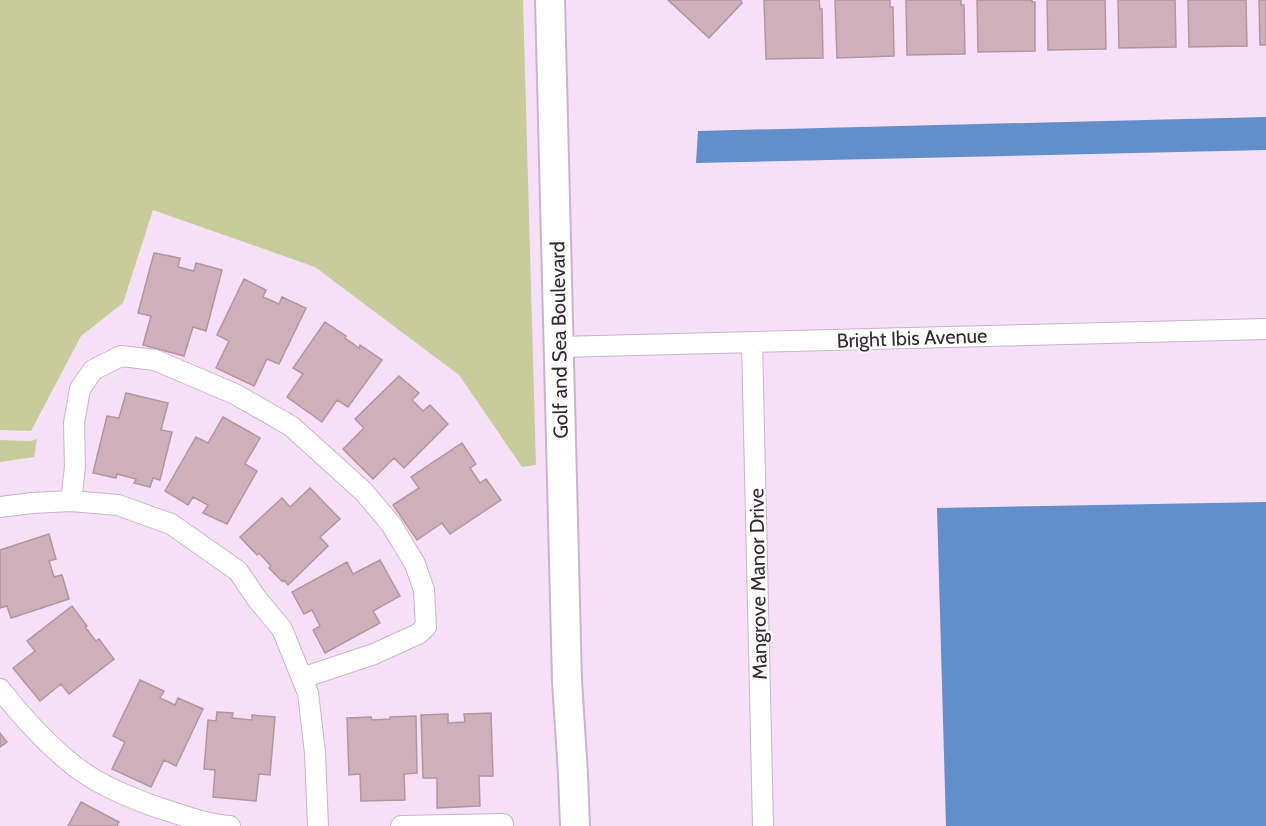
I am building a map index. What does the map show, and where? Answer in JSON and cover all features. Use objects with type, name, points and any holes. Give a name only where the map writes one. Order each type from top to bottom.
[{"type":"street","name":"Golf and Sea Boulevard","points":[[550,0],[567,681],[575,826]]},
{"type":"street","name":"Bright Ibis Avenue","points":[[559,347],[1266,329]]},
{"type":"street","name":"Mangrove Manor Drive","points":[[752,342],[763,826]]},
{"type":"street","points":[[71,501],[75,467],[74,423],[80,389],[93,370],[121,357],[155,360],[234,394],[291,426],[363,491],[391,524],[416,564],[424,590],[426,627],[418,634],[374,654],[302,678]]},
{"type":"street","points":[[0,507],[71,501],[118,505],[171,524],[238,571],[282,629],[308,693],[315,753],[318,826]]},
{"type":"street","name":"Golf and Sea Boulevard","points":[[555,826],[556,774],[567,681]]},
{"type":"street","points":[[0,689],[43,739],[78,768],[112,788],[150,805],[187,817],[230,826]]},
{"type":"street","points":[[401,826],[503,824]]},
{"type":"green space","points":[[0,0],[523,0],[536,465],[522,467],[459,375],[315,267],[153,210],[123,303],[81,336],[31,431],[0,430]]},
{"type":"green space","points":[[37,439],[34,457],[0,462],[0,440],[31,441]]},
{"type":"water","points":[[1266,117],[1266,150],[696,163],[698,131]]},
{"type":"water","points":[[1266,502],[1266,826],[946,826],[937,508]]},
{"type":"building","points":[[668,0],[741,0],[742,3],[709,38]]},
{"type":"building","points":[[764,0],[819,0],[820,9],[822,9],[823,58],[766,59]]},
{"type":"building","points":[[835,0],[890,0],[890,7],[893,7],[894,56],[837,58]]},
{"type":"building","points":[[906,0],[961,0],[961,5],[964,5],[965,54],[907,55]]},
{"type":"building","points":[[977,0],[1032,0],[1035,2],[1035,51],[978,52]]},
{"type":"building","points":[[1047,0],[1105,0],[1106,49],[1048,50]]},
{"type":"building","points":[[1118,0],[1175,0],[1176,47],[1119,48]]},
{"type":"building","points":[[1188,0],[1246,0],[1247,46],[1189,47]]},
{"type":"building","points":[[1259,0],[1266,0],[1266,45],[1260,45]]},
{"type":"building","points":[[154,253],[180,258],[178,267],[194,271],[196,263],[222,270],[206,331],[193,327],[184,356],[143,345],[151,316],[138,313]]},
{"type":"building","points":[[244,279],[266,290],[263,297],[279,304],[282,297],[306,308],[279,364],[267,359],[254,386],[216,368],[229,341],[217,335]]},
{"type":"building","points":[[325,322],[359,348],[360,345],[382,360],[348,407],[337,400],[322,422],[287,397],[303,374],[293,368]]},
{"type":"building","points":[[399,376],[419,393],[412,400],[423,411],[430,405],[448,424],[404,468],[394,458],[373,479],[343,449],[364,428],[355,419]]},
{"type":"building","points":[[126,393],[168,403],[161,430],[172,432],[160,480],[153,478],[150,487],[134,483],[136,479],[117,474],[116,478],[93,473],[107,416],[119,418]]},
{"type":"building","points":[[223,417],[260,438],[245,464],[257,471],[227,524],[203,513],[208,505],[193,497],[188,505],[165,491],[196,437],[208,443]]},
{"type":"building","points":[[462,443],[476,464],[470,468],[480,483],[486,479],[501,500],[450,534],[442,523],[417,540],[393,505],[419,488],[411,477]]},
{"type":"building","points":[[310,488],[340,519],[320,537],[328,546],[288,585],[269,568],[271,566],[259,553],[257,555],[240,537],[282,498],[290,507]]},
{"type":"building","points":[[49,534],[56,559],[49,561],[54,577],[62,575],[69,599],[11,618],[7,606],[0,608],[0,550]]},
{"type":"building","points":[[380,560],[400,596],[373,611],[380,623],[325,653],[313,630],[320,626],[312,610],[304,614],[292,592],[347,562],[353,574]]},
{"type":"building","points":[[72,606],[96,641],[99,639],[114,659],[69,694],[61,684],[40,701],[13,668],[35,651],[27,641]]},
{"type":"building","points":[[140,680],[164,691],[160,698],[175,705],[178,698],[203,709],[176,766],[164,760],[151,787],[112,769],[125,742],[113,736]]},
{"type":"building","points":[[217,712],[233,713],[232,718],[252,720],[252,715],[275,717],[270,775],[259,774],[256,801],[213,797],[215,770],[204,769],[208,720],[216,721]]},
{"type":"building","points":[[491,713],[493,776],[479,776],[480,806],[437,808],[437,778],[423,778],[421,715],[448,714],[448,723],[465,722],[464,714]]},
{"type":"building","points":[[416,716],[417,773],[404,774],[405,800],[361,801],[360,774],[349,775],[347,718],[371,717],[372,720]]},
{"type":"building","points":[[0,733],[7,742],[0,747]]},
{"type":"building","points":[[81,802],[119,822],[117,826],[68,826]]}]
